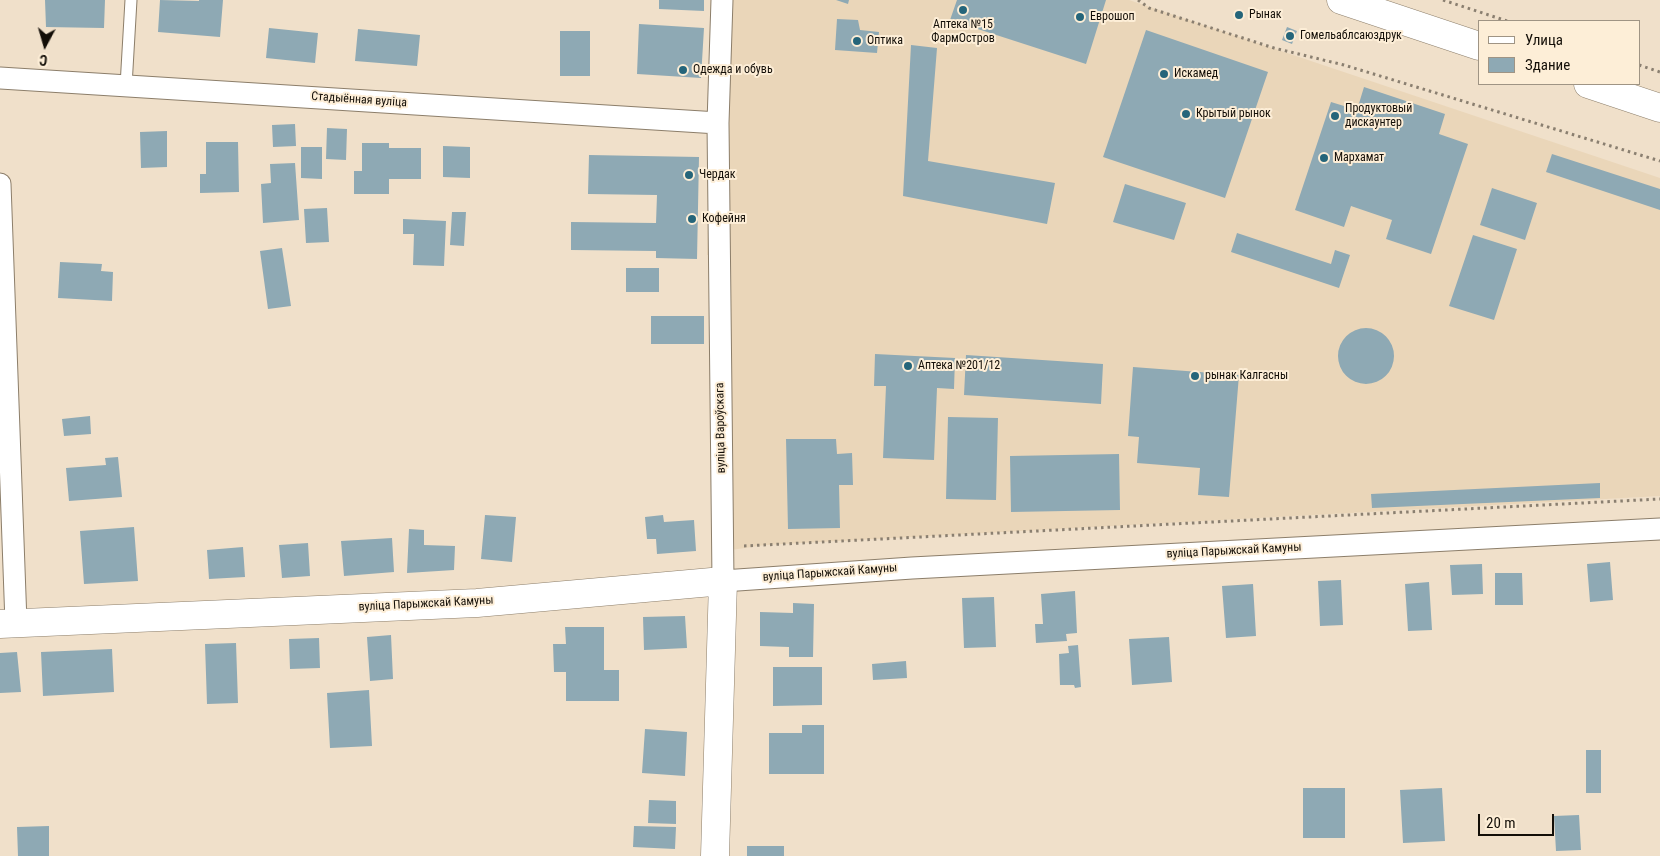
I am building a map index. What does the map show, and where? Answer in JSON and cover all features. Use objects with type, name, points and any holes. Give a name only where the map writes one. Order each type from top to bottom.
[{"type":"street","name":"вуліца Вароўскага","points":[[715,856],[723,581],[718,123],[722,0]]},
{"type":"street","points":[[1341,0],[1478,46]]},
{"type":"street","name":"Стадыённая вуліца","points":[[0,78],[718,123]]},
{"type":"street","points":[[1591,85],[1660,108]]},
{"type":"street","points":[[0,184],[8,624]]},
{"type":"street","name":"вуліца Парыжскай Камуны","points":[[8,624],[477,602],[723,581],[922,567],[1660,529]]},
{"type":"lane","points":[[126,86],[131,0]]},
{"type":"path","points":[[1138,0],[1149,8],[1274,48],[1344,65],[1660,161]]},
{"type":"path","points":[[1443,0],[1504,20]]},
{"type":"path","points":[[1640,65],[1660,72]]},
{"type":"path","points":[[723,547],[1660,499]]},
{"type":"shaded area","name":"рынак Калгасны","points":[[714,0],[1129,0],[1660,178],[1660,496],[765,545],[731,550],[728,256],[707,255]]},
{"type":"building","points":[[45,0],[105,0],[104,28],[46,27]]},
{"type":"building","points":[[160,0],[223,0],[220,37],[158,32]]},
{"type":"building","points":[[659,0],[704,0],[704,11],[659,9]]},
{"type":"building","points":[[836,0],[849,0],[848,4]]},
{"type":"building","points":[[957,0],[1106,0],[1086,64],[950,20]]},
{"type":"building","name":"Оптика","points":[[837,19],[858,20],[860,30],[879,32],[877,53],[835,50]]},
{"type":"building","points":[[639,24],[704,28],[701,78],[637,74]]},
{"type":"building","name":"Гомельаблсаюздрук","points":[[1287,27],[1297,31],[1292,44],[1282,40]]},
{"type":"building","points":[[269,28],[318,33],[315,63],[266,58]]},
{"type":"building","points":[[358,29],[420,35],[417,66],[355,61]]},
{"type":"building","name":"Крытый рынок","points":[[1146,30],[1268,72],[1225,198],[1103,157]]},
{"type":"building","points":[[560,31],[590,31],[590,76],[560,76]]},
{"type":"building","points":[[911,45],[937,48],[928,161],[1055,183],[1047,224],[903,196]]},
{"type":"building","points":[[1364,87],[1445,114],[1439,134],[1468,144],[1431,254],[1386,239],[1392,220],[1351,206],[1344,227],[1295,210],[1331,102],[1357,110]]},
{"type":"building","points":[[295,124],[296,146],[273,147],[272,125]]},
{"type":"building","points":[[327,128],[347,129],[346,160],[326,159]]},
{"type":"building","points":[[167,131],[167,167],[141,168],[140,132]]},
{"type":"building","points":[[206,142],[238,142],[239,192],[200,193],[200,174],[206,174]]},
{"type":"building","points":[[362,143],[389,143],[389,148],[421,148],[421,179],[389,179],[389,194],[354,194],[354,171],[362,171]]},
{"type":"building","points":[[443,146],[470,147],[470,178],[443,177]]},
{"type":"building","points":[[301,147],[322,147],[322,179],[301,178]]},
{"type":"building","points":[[1552,154],[1660,189],[1660,210],[1546,172]]},
{"type":"building","points":[[589,155],[699,157],[697,259],[656,258],[656,251],[571,250],[571,222],[656,223],[657,195],[588,194]]},
{"type":"building","points":[[295,163],[299,220],[263,223],[261,184],[271,183],[270,164]]},
{"type":"building","points":[[1125,184],[1186,203],[1174,240],[1113,222]]},
{"type":"building","points":[[1492,188],[1537,203],[1525,240],[1480,225]]},
{"type":"building","points":[[327,208],[329,242],[306,243],[304,209]]},
{"type":"building","points":[[452,212],[466,212],[464,246],[450,245]]},
{"type":"building","points":[[403,219],[446,221],[444,266],[413,265],[414,234],[403,234]]},
{"type":"building","points":[[1237,233],[1331,264],[1335,250],[1350,255],[1339,288],[1231,252]]},
{"type":"building","points":[[1473,235],[1517,249],[1494,320],[1449,306]]},
{"type":"building","points":[[282,248],[291,306],[268,309],[260,251]]},
{"type":"building","points":[[60,262],[102,264],[101,271],[113,272],[112,301],[58,298]]},
{"type":"building","points":[[626,268],[659,268],[659,292],[626,292]]},
{"type":"building","points":[[651,316],[704,316],[704,344],[651,344]]},
{"type":"building","points":[[1366,328],[1377,330],[1386,336],[1392,345],[1394,356],[1392,367],[1386,376],[1377,382],[1366,384],[1355,382],[1346,376],[1340,367],[1338,356],[1340,345],[1346,336],[1355,330]]},
{"type":"building","points":[[875,354],[955,358],[954,389],[937,388],[934,460],[883,458],[886,386],[874,386]]},
{"type":"building","points":[[966,355],[1103,364],[1101,404],[964,395]]},
{"type":"building","points":[[1133,367],[1239,375],[1229,497],[1198,495],[1200,468],[1137,463],[1139,437],[1128,436]]},
{"type":"building","points":[[90,416],[91,434],[64,436],[62,419]]},
{"type":"building","points":[[948,417],[998,418],[996,500],[946,499]]},
{"type":"building","points":[[786,439],[836,439],[837,454],[852,453],[853,485],[839,485],[840,528],[788,529]]},
{"type":"building","points":[[1119,454],[1120,510],[1011,512],[1010,456]]},
{"type":"building","points":[[118,457],[122,497],[69,501],[66,468],[106,465],[105,458]]},
{"type":"building","points":[[1600,483],[1600,498],[1372,508],[1371,494]]},
{"type":"building","points":[[485,515],[516,517],[512,562],[481,559]]},
{"type":"building","points":[[663,515],[664,522],[694,520],[696,551],[657,554],[656,539],[647,539],[645,517]]},
{"type":"building","points":[[134,527],[138,581],[84,584],[80,531]]},
{"type":"building","points":[[409,529],[424,530],[424,545],[455,546],[454,570],[407,573]]},
{"type":"building","points":[[392,538],[394,572],[344,576],[341,541]]},
{"type":"building","points":[[308,543],[310,576],[282,578],[279,545]]},
{"type":"building","points":[[243,547],[245,577],[209,579],[207,550]]},
{"type":"building","points":[[1610,562],[1613,600],[1590,602],[1587,564]]},
{"type":"building","points":[[1482,564],[1483,594],[1452,595],[1450,565]]},
{"type":"building","points":[[1495,573],[1522,573],[1523,605],[1495,605]]},
{"type":"building","points":[[1341,580],[1343,625],[1320,626],[1318,581]]},
{"type":"building","points":[[1429,582],[1432,630],[1408,631],[1405,584]]},
{"type":"building","points":[[1253,584],[1256,636],[1226,638],[1222,586]]},
{"type":"building","points":[[1075,591],[1077,633],[1066,634],[1067,641],[1036,643],[1035,624],[1043,624],[1041,594]]},
{"type":"building","points":[[994,597],[996,647],[964,648],[962,598]]},
{"type":"building","points":[[793,603],[814,604],[813,657],[789,657],[789,647],[760,646],[760,612],[793,613]]},
{"type":"building","points":[[685,616],[687,648],[644,650],[643,617]]},
{"type":"building","points":[[565,627],[604,627],[604,670],[619,670],[619,701],[566,701],[566,672],[554,672],[553,644],[566,644]]},
{"type":"building","points":[[391,635],[393,679],[370,681],[367,637]]},
{"type":"building","points":[[1169,637],[1172,682],[1132,685],[1129,639]]},
{"type":"building","points":[[319,638],[320,668],[290,669],[289,639]]},
{"type":"building","points":[[236,643],[238,703],[207,704],[205,644]]},
{"type":"building","points":[[1078,645],[1081,687],[1075,688],[1074,685],[1060,685],[1059,654],[1069,653],[1068,646]]},
{"type":"building","points":[[112,649],[114,692],[43,696],[41,652]]},
{"type":"building","points":[[17,652],[21,692],[0,693],[0,653]]},
{"type":"building","points":[[906,661],[907,678],[873,680],[872,664]]},
{"type":"building","points":[[773,667],[822,667],[822,705],[773,706]]},
{"type":"building","points":[[369,690],[372,746],[330,748],[327,693]]},
{"type":"building","points":[[802,725],[824,725],[824,774],[769,774],[769,733],[802,733]]},
{"type":"building","points":[[645,729],[687,732],[685,776],[642,773]]},
{"type":"building","points":[[1586,750],[1601,750],[1601,793],[1586,793]]},
{"type":"building","points":[[1303,788],[1345,788],[1345,838],[1303,838]]},
{"type":"building","points":[[1442,788],[1445,841],[1403,843],[1400,790]]},
{"type":"building","points":[[649,800],[676,801],[676,824],[648,823]]},
{"type":"building","points":[[1579,815],[1581,850],[1556,851],[1554,816]]},
{"type":"building","points":[[49,826],[49,856],[18,856],[17,827]]},
{"type":"building","points":[[634,826],[676,827],[675,849],[633,847]]},
{"type":"building","points":[[747,846],[784,846],[784,856],[747,856]]},
{"type":"place","name":"Аптека №15 ФармОстров","points":[[963,10]]},
{"type":"place","name":"Рынак","points":[[1239,15]]},
{"type":"place","name":"Еврошоп","points":[[1080,17]]},
{"type":"place","name":"Гомельаблсаюздрук","points":[[1290,36]]},
{"type":"place","name":"Оптика","points":[[857,41]]},
{"type":"place","name":"Одежда и обувь","points":[[683,70]]},
{"type":"place","name":"Искамед","points":[[1164,74]]},
{"type":"place","name":"Крытый рынок","points":[[1186,114]]},
{"type":"place","name":"Продуктовый дискаунтер","points":[[1335,116]]},
{"type":"place","name":"Мархамат","points":[[1324,158]]},
{"type":"place","name":"Чердак","points":[[689,175]]},
{"type":"place","name":"Кофейня","points":[[692,219]]},
{"type":"place","name":"Аптека №201/12","points":[[908,366]]},
{"type":"place","name":"рынак Калгасны","points":[[1195,376]]}]
